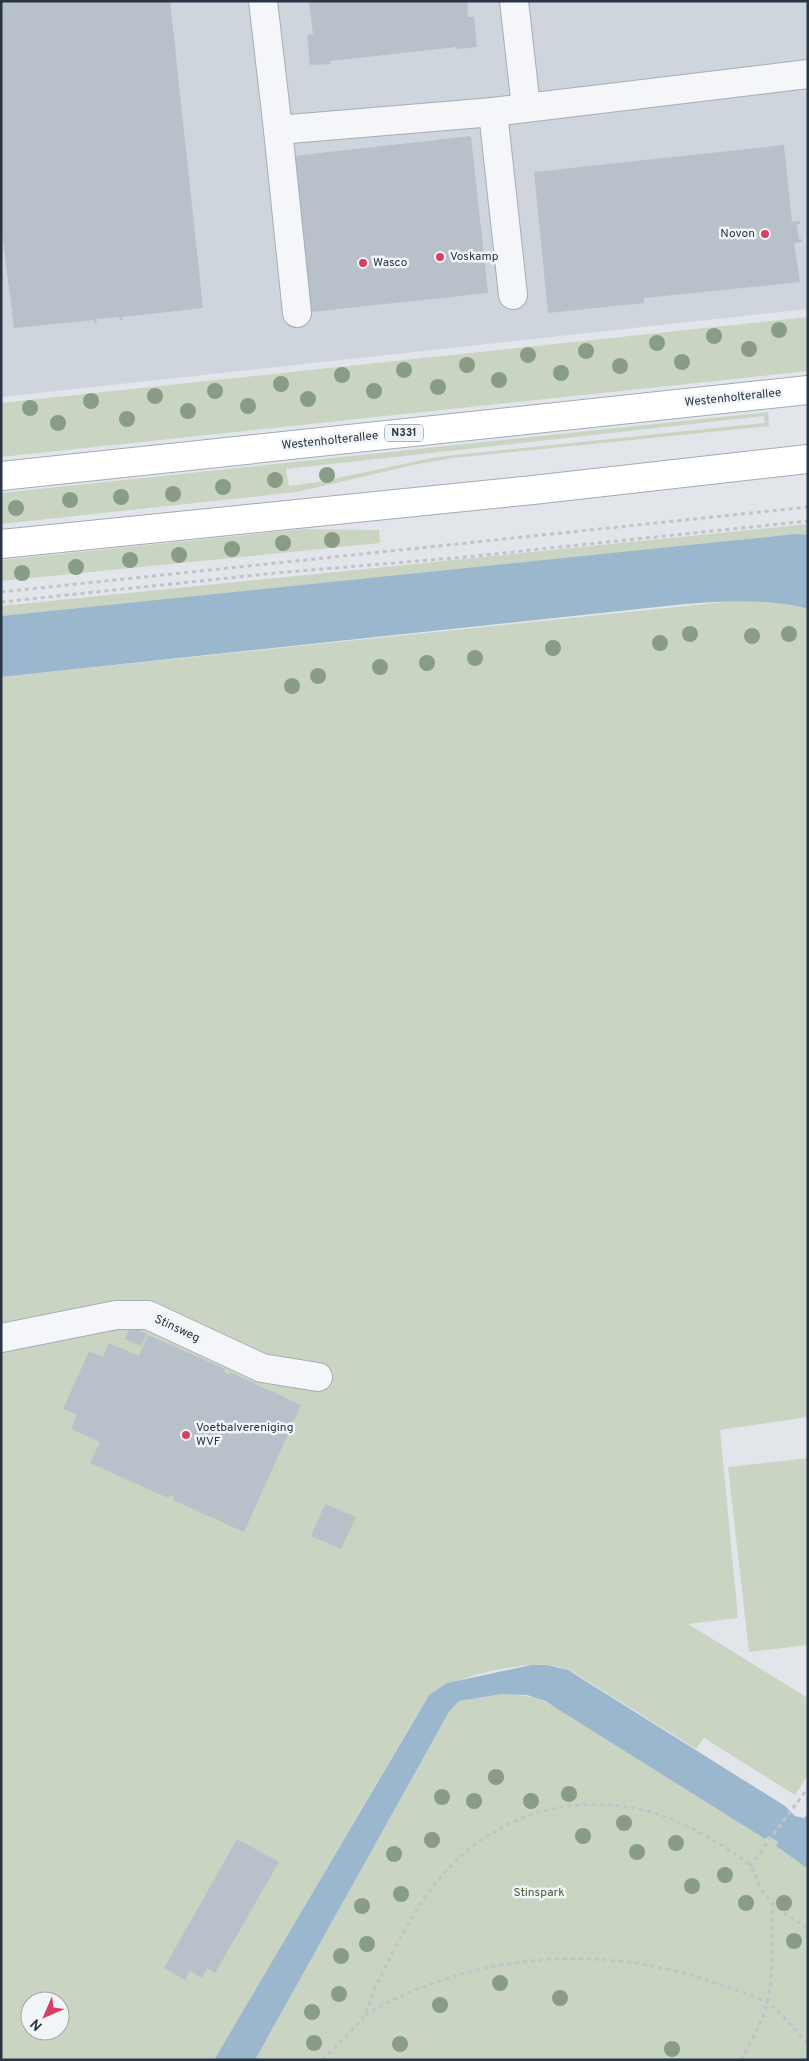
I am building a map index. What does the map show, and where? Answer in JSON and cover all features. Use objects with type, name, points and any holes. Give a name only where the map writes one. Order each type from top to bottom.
[{"type":"main road","name":"Westenholterallee","points":[[1,476],[808,390]]},
{"type":"main road","points":[[1,544],[533,490],[808,459]]},
{"type":"street","points":[[263,1],[297,312]]},
{"type":"street","points":[[514,1],[526,108]]},
{"type":"street","points":[[278,130],[493,112],[808,74]]},
{"type":"street","points":[[493,112],[514,295]]},
{"type":"street","name":"Stinsweg","points":[[1,1338],[116,1315],[148,1316],[262,1368],[318,1377]]},
{"type":"path","points":[[1,592],[808,507]]},
{"type":"path","points":[[1,602],[275,573],[465,558],[808,521]]},
{"type":"path","points":[[750,1866],[766,1847],[808,1788]]},
{"type":"path","points":[[323,2060],[363,2016],[390,1957],[427,1895],[446,1870],[467,1849],[490,1832],[509,1822],[556,1808],[581,1804],[633,1807],[674,1820],[697,1831],[750,1866],[761,1888],[779,1910],[808,1928]]},
{"type":"path","points":[[741,2060],[753,2039],[767,2003],[771,1980],[773,1902]]},
{"type":"path","points":[[363,2016],[409,1992],[488,1968],[557,1958],[587,1957],[667,1968],[705,1979],[767,2003],[808,2044]]},
{"type":"shaded area","points":[[1,1],[808,1],[808,309],[1,397]]},
{"type":"green space","points":[[808,317],[808,371],[1,457],[1,403]]},
{"type":"green space","points":[[768,412],[769,426],[453,458],[413,465],[297,492],[1,524],[1,493]],"holes":[[[764,416],[765,423],[436,457],[324,481],[289,486],[286,469]]]},
{"type":"green space","points":[[808,524],[808,535],[763,537],[656,550],[1,616],[1,606]]},
{"type":"green space","points":[[304,529],[379,530],[380,543],[1,581],[1,560]]},
{"type":"green space","points":[[734,601],[768,601],[808,609],[808,1417],[720,1430],[738,1618],[688,1624],[808,1698],[808,1775],[795,1795],[704,1738],[696,1749],[576,1674],[558,1667],[546,1665],[519,1666],[482,1673],[447,1685],[426,1699],[214,2060],[1,2060],[1,677]]},
{"type":"green space","points":[[808,1458],[808,1645],[749,1652],[728,1467]]},
{"type":"green space","name":"Stinspark","points":[[509,1693],[537,1698],[569,1714],[769,1836],[778,1842],[776,1846],[808,1869],[808,2060],[255,2060],[452,1707],[459,1701]]},
{"type":"water","points":[[796,534],[808,535],[808,609],[762,602],[732,601],[685,604],[1,677],[1,616]]},
{"type":"water","points":[[531,1665],[547,1665],[568,1670],[785,1806],[795,1816],[804,1818],[808,1813],[808,1869],[776,1846],[778,1842],[769,1836],[765,1839],[545,1701],[527,1695],[502,1694],[459,1701],[449,1712],[255,2060],[214,2060],[429,1695],[447,1683]]},
{"type":"building","points":[[1,1],[170,1],[203,308],[122,317],[123,320],[120,320],[119,317],[96,319],[97,323],[94,323],[94,320],[14,328],[1,224]]},
{"type":"building","points":[[309,1],[467,1],[468,17],[474,17],[477,47],[456,49],[456,47],[330,61],[331,64],[310,65],[307,35],[313,34]]},
{"type":"building","points":[[471,136],[488,293],[311,312],[294,156]]},
{"type":"building","points":[[784,145],[792,222],[800,221],[800,224],[797,224],[799,240],[802,239],[802,242],[794,243],[800,282],[644,298],[644,303],[548,313],[534,172]]},
{"type":"building","points":[[131,1326],[147,1334],[141,1346],[125,1339]]},
{"type":"building","name":"Voetbalvereniging WVF","points":[[148,1335],[225,1369],[224,1372],[229,1375],[230,1372],[301,1405],[244,1532],[173,1500],[174,1497],[169,1495],[168,1498],[90,1463],[100,1442],[71,1429],[77,1415],[63,1409],[89,1351],[103,1357],[109,1343],[139,1356]]},
{"type":"building","points":[[325,1504],[356,1517],[341,1549],[311,1536]]},
{"type":"building","points":[[237,1839],[279,1862],[215,1973],[207,1968],[202,1978],[190,1971],[185,1980],[164,1968]]},
{"type":"place","name":"Novon","points":[[765,234]]},
{"type":"place","name":"Voskamp","points":[[440,257]]},
{"type":"place","name":"Wasco","points":[[363,263]]},
{"type":"place","name":"Voetbalvereniging WVF","points":[[186,1435]]}]
